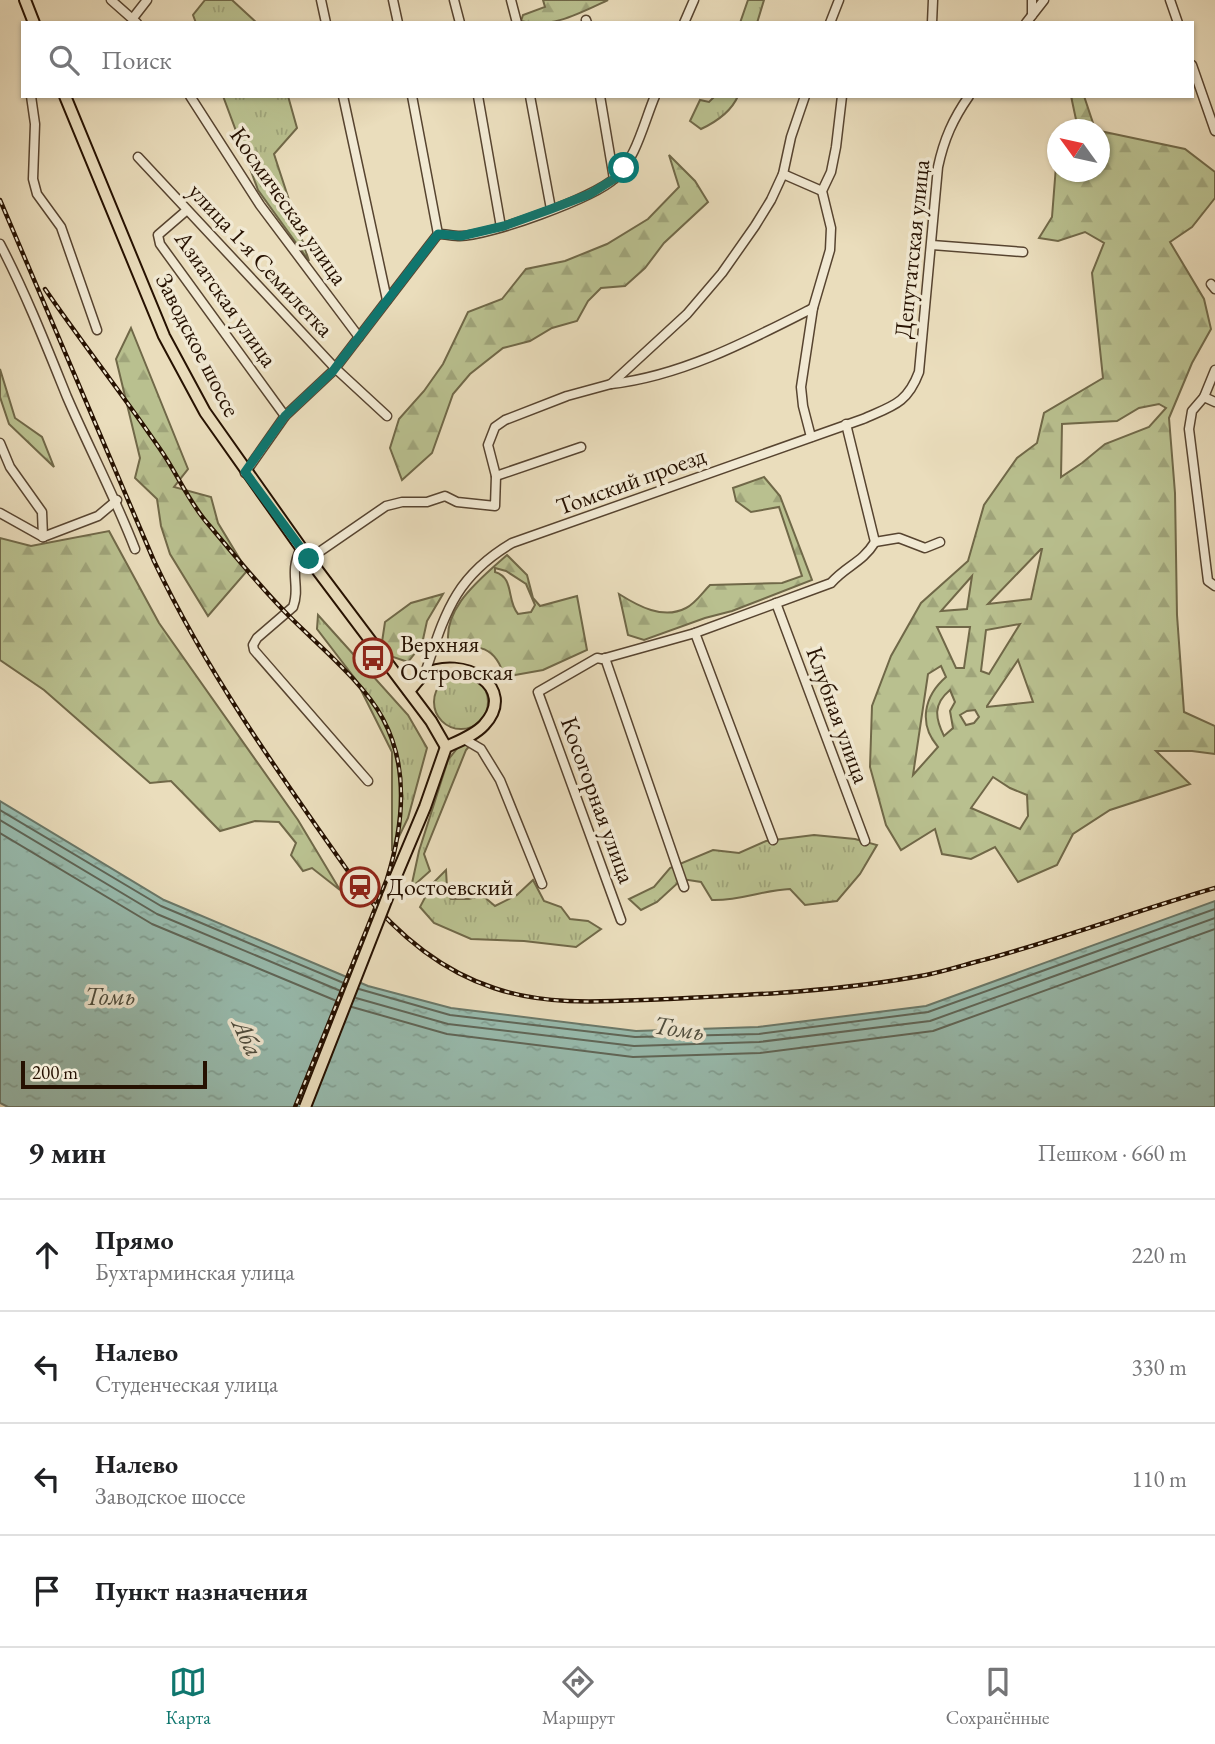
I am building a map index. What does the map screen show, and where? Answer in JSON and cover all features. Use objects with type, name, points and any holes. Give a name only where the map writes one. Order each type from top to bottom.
[{"type":"main road","points":[[25,0],[33,21]]},
{"type":"main road","name":"Заводское шоссе","points":[[66,98],[164,336],[205,412],[300,548],[431,721],[446,747]]},
{"type":"main road","points":[[305,1107],[425,807],[446,747],[483,727],[490,717],[494,702],[492,689],[473,672],[460,667],[424,676],[409,691]]},
{"type":"street","points":[[111,0],[135,20],[146,0]]},
{"type":"street","points":[[321,0],[326,21]]},
{"type":"street","points":[[393,0],[398,21]]},
{"type":"street","points":[[454,0],[459,21]]},
{"type":"street","points":[[511,0],[516,21]]},
{"type":"street","points":[[685,21],[694,0]]},
{"type":"street","points":[[831,21],[839,0]]},
{"type":"street","points":[[932,21],[933,0]]},
{"type":"street","points":[[1029,19],[1032,0]]},
{"type":"street","points":[[1029,19],[1044,0]]},
{"type":"street","points":[[1170,0],[1177,21]]},
{"type":"street","points":[[1194,71],[1215,131]]},
{"type":"street","points":[[31,98],[35,124],[33,179],[37,194],[61,227],[97,330]]},
{"type":"street","name":"Космическая улица","points":[[191,98],[260,205],[359,337]]},
{"type":"street","points":[[343,98],[387,300]]},
{"type":"street","points":[[245,472],[285,416],[335,368],[438,234],[412,98]]},
{"type":"street","points":[[478,98],[501,227]]},
{"type":"street","points":[[530,98],[551,209]]},
{"type":"street","points":[[600,98],[614,179]]},
{"type":"street","points":[[438,234],[461,236],[501,227],[590,194],[614,179],[624,168],[654,98]]},
{"type":"street","points":[[611,384],[687,314],[722,273],[755,226],[783,174],[788,146],[805,98]]},
{"type":"street","points":[[811,437],[801,387],[813,309],[830,250],[831,228],[822,191],[831,172],[842,98]]},
{"type":"street","name":"Депутатская улица","points":[[897,404],[913,388],[919,372],[938,167],[943,140],[968,98]]},
{"type":"street","name":"улица 1-я Семилетка","points":[[138,157],[335,368],[387,416]]},
{"type":"street","points":[[783,174],[822,191]]},
{"type":"street","name":"Азиатская улица","points":[[187,210],[158,235],[160,244],[285,416]]},
{"type":"street","points":[[0,244],[19,281],[92,453],[117,500],[135,549]]},
{"type":"street","points":[[932,245],[1023,252]]},
{"type":"street","points":[[309,559],[386,506],[402,502],[428,502],[445,496],[457,502],[495,506],[496,475],[488,445],[495,426],[505,420],[567,396],[611,384],[635,381],[719,353],[813,309]]},
{"type":"street","points":[[1215,370],[1204,397],[1192,411],[1189,429],[1208,581],[1215,586]]},
{"type":"street","points":[[1204,397],[1215,402]]},
{"type":"street","name":"Томский проезд","points":[[424,676],[449,606],[466,579],[491,556],[512,543],[897,404]]},
{"type":"street","points":[[684,887],[604,659],[695,632],[831,583],[844,569],[866,556],[875,542],[846,424]]},
{"type":"street","points":[[0,443],[10,467],[41,512],[43,537]]},
{"type":"street","points":[[496,475],[581,447]]},
{"type":"street","points":[[43,537],[98,516],[117,500]]},
{"type":"street","points":[[0,513],[43,537]]},
{"type":"street","points":[[875,542],[899,538],[921,548],[940,542]]},
{"type":"street","points":[[300,548],[294,562],[296,600],[293,607],[257,638],[253,645],[254,650],[368,781]]},
{"type":"street","name":"Клубная улица","points":[[776,603],[865,841]]},
{"type":"street","points":[[695,632],[773,840]]},
{"type":"street","name":"Косогорная улица","points":[[604,659],[597,658],[538,692],[621,920]]},
{"type":"street","points":[[464,738],[481,749],[500,780],[542,884]]},
{"type":"green space","points":[[205,0],[232,0],[255,21],[195,21],[193,15]]},
{"type":"green space","points":[[543,0],[608,0],[554,21],[521,21],[523,15],[545,7]]},
{"type":"green space","points":[[748,0],[764,0],[758,21],[741,21]]},
{"type":"green space","points":[[224,98],[289,98],[297,128],[274,154],[309,261],[258,190]]},
{"type":"green space","points":[[713,98],[737,98],[722,116],[701,129],[690,121],[700,100],[709,102]]},
{"type":"green space","points":[[1071,98],[1085,98],[1092,119],[1076,119]]},
{"type":"green space","points":[[1110,133],[1185,149],[1215,172],[1215,198],[1192,227],[1170,242],[1204,299],[1211,329],[1192,363],[1169,418],[1175,493],[1177,615],[1184,712],[1215,726],[1215,754],[1156,751],[1190,784],[1110,810],[1073,834],[1057,865],[1018,882],[995,847],[971,859],[942,854],[935,829],[901,850],[886,825],[870,767],[872,706],[891,656],[921,603],[968,561],[984,505],[1017,458],[1037,443],[1044,413],[1103,378],[1092,273],[1104,243],[1085,232],[1058,241],[1039,238],[1052,217],[1055,182],[1110,182]],"holes":[[[1159,404],[1166,408],[1149,427],[1105,444],[1061,477],[1062,424],[1117,421],[1139,408]],[[1041,549],[1031,599],[988,604]],[[972,576],[967,609],[941,611]],[[1020,624],[989,674],[981,671],[986,630]],[[937,627],[970,627],[964,668],[956,668]],[[1018,660],[1033,702],[987,706]],[[941,666],[946,677],[933,693],[926,710],[928,729],[938,747],[913,775],[928,674]],[[950,690],[955,702],[950,711],[953,728],[944,736],[937,717],[938,706]],[[975,710],[979,717],[974,723],[966,725],[960,715]],[[993,777],[1027,795],[1028,816],[1020,829],[971,808]]]},
{"type":"green space","points":[[669,155],[695,181],[708,202],[664,243],[645,268],[625,286],[601,288],[588,301],[577,321],[552,328],[530,341],[503,348],[470,374],[453,394],[432,453],[402,480],[390,448],[399,419],[443,364],[468,312],[502,299],[526,269],[565,261],[607,244],[648,219],[679,187]]},
{"type":"green space","points":[[131,328],[188,469],[174,487],[211,497],[218,523],[247,571],[208,616],[170,554],[161,526],[157,499],[135,478],[140,458],[116,359]]},
{"type":"green space","points":[[0,369],[15,418],[42,437],[54,467],[9,424],[0,397]]},
{"type":"green space","points":[[764,477],[780,496],[812,580],[732,611],[644,640],[628,635],[619,594],[642,607],[668,613],[689,606],[710,585],[782,583],[802,576],[779,507],[751,512],[736,501],[733,488]]},
{"type":"green space","points":[[109,531],[159,623],[298,820],[340,890],[312,868],[303,871],[291,855],[296,843],[279,822],[255,821],[220,831],[171,781],[150,783],[44,690],[0,660],[0,538],[31,546]]},
{"type":"green space","points":[[507,555],[527,575],[533,598],[540,606],[577,596],[587,650],[543,670],[504,677],[496,659],[485,649],[469,647],[450,651],[448,636],[456,609],[474,585]],"holes":[[[495,568],[506,571],[526,584],[535,605],[531,612],[518,614],[514,608],[508,584],[495,572]]]},
{"type":"green space","points":[[443,594],[427,621],[422,644],[408,662],[393,657],[382,642],[385,622],[411,603]]},
{"type":"green space","points":[[318,615],[408,715],[427,748],[408,818],[392,851],[392,752],[356,680],[317,629]]},
{"type":"green space","points":[[466,675],[476,679],[484,687],[488,702],[484,717],[476,725],[456,729],[446,725],[438,717],[434,697],[438,687],[446,679]]},
{"type":"green space","points":[[487,726],[466,750],[424,854],[430,871],[411,888],[419,851],[448,760],[467,736]]},
{"type":"green space","points":[[814,835],[855,839],[877,845],[860,874],[837,901],[805,905],[790,889],[712,900],[701,882],[682,879],[657,902],[641,910],[629,899],[654,887],[670,868],[713,850],[739,853],[766,841]]},
{"type":"green space","points":[[446,870],[451,899],[469,899],[482,895],[495,906],[517,895],[533,880],[544,901],[561,907],[570,919],[588,921],[601,929],[576,947],[471,939],[434,923],[420,907],[432,884]]},
{"type":"water","name":"Томь","points":[[0,801],[164,900],[368,986],[451,1008],[636,1031],[758,1027],[926,1006],[1215,901],[1215,1107],[8,1107],[0,1103]]},
{"type":"railway","points":[[0,200],[154,561],[199,646],[250,728],[360,888],[403,934],[455,971],[515,994],[558,1000],[667,999],[829,989],[941,972],[1215,888]]},
{"type":"railway","points":[[45,289],[160,449],[202,516],[269,595],[365,692],[392,738],[401,798],[393,859],[295,1107]]},
{"type":"place","name":"Верхняя Островская","points":[[373,658]]},
{"type":"place","name":"Достоевский","points":[[360,887]]},
{"type":"route","points":[[309,559],[245,472],[285,416],[333,371],[438,234],[461,236],[504,226],[590,194],[614,179],[624,168]]},
{"type":"water label","name":"Аба","points":[[248,1037]]}]
